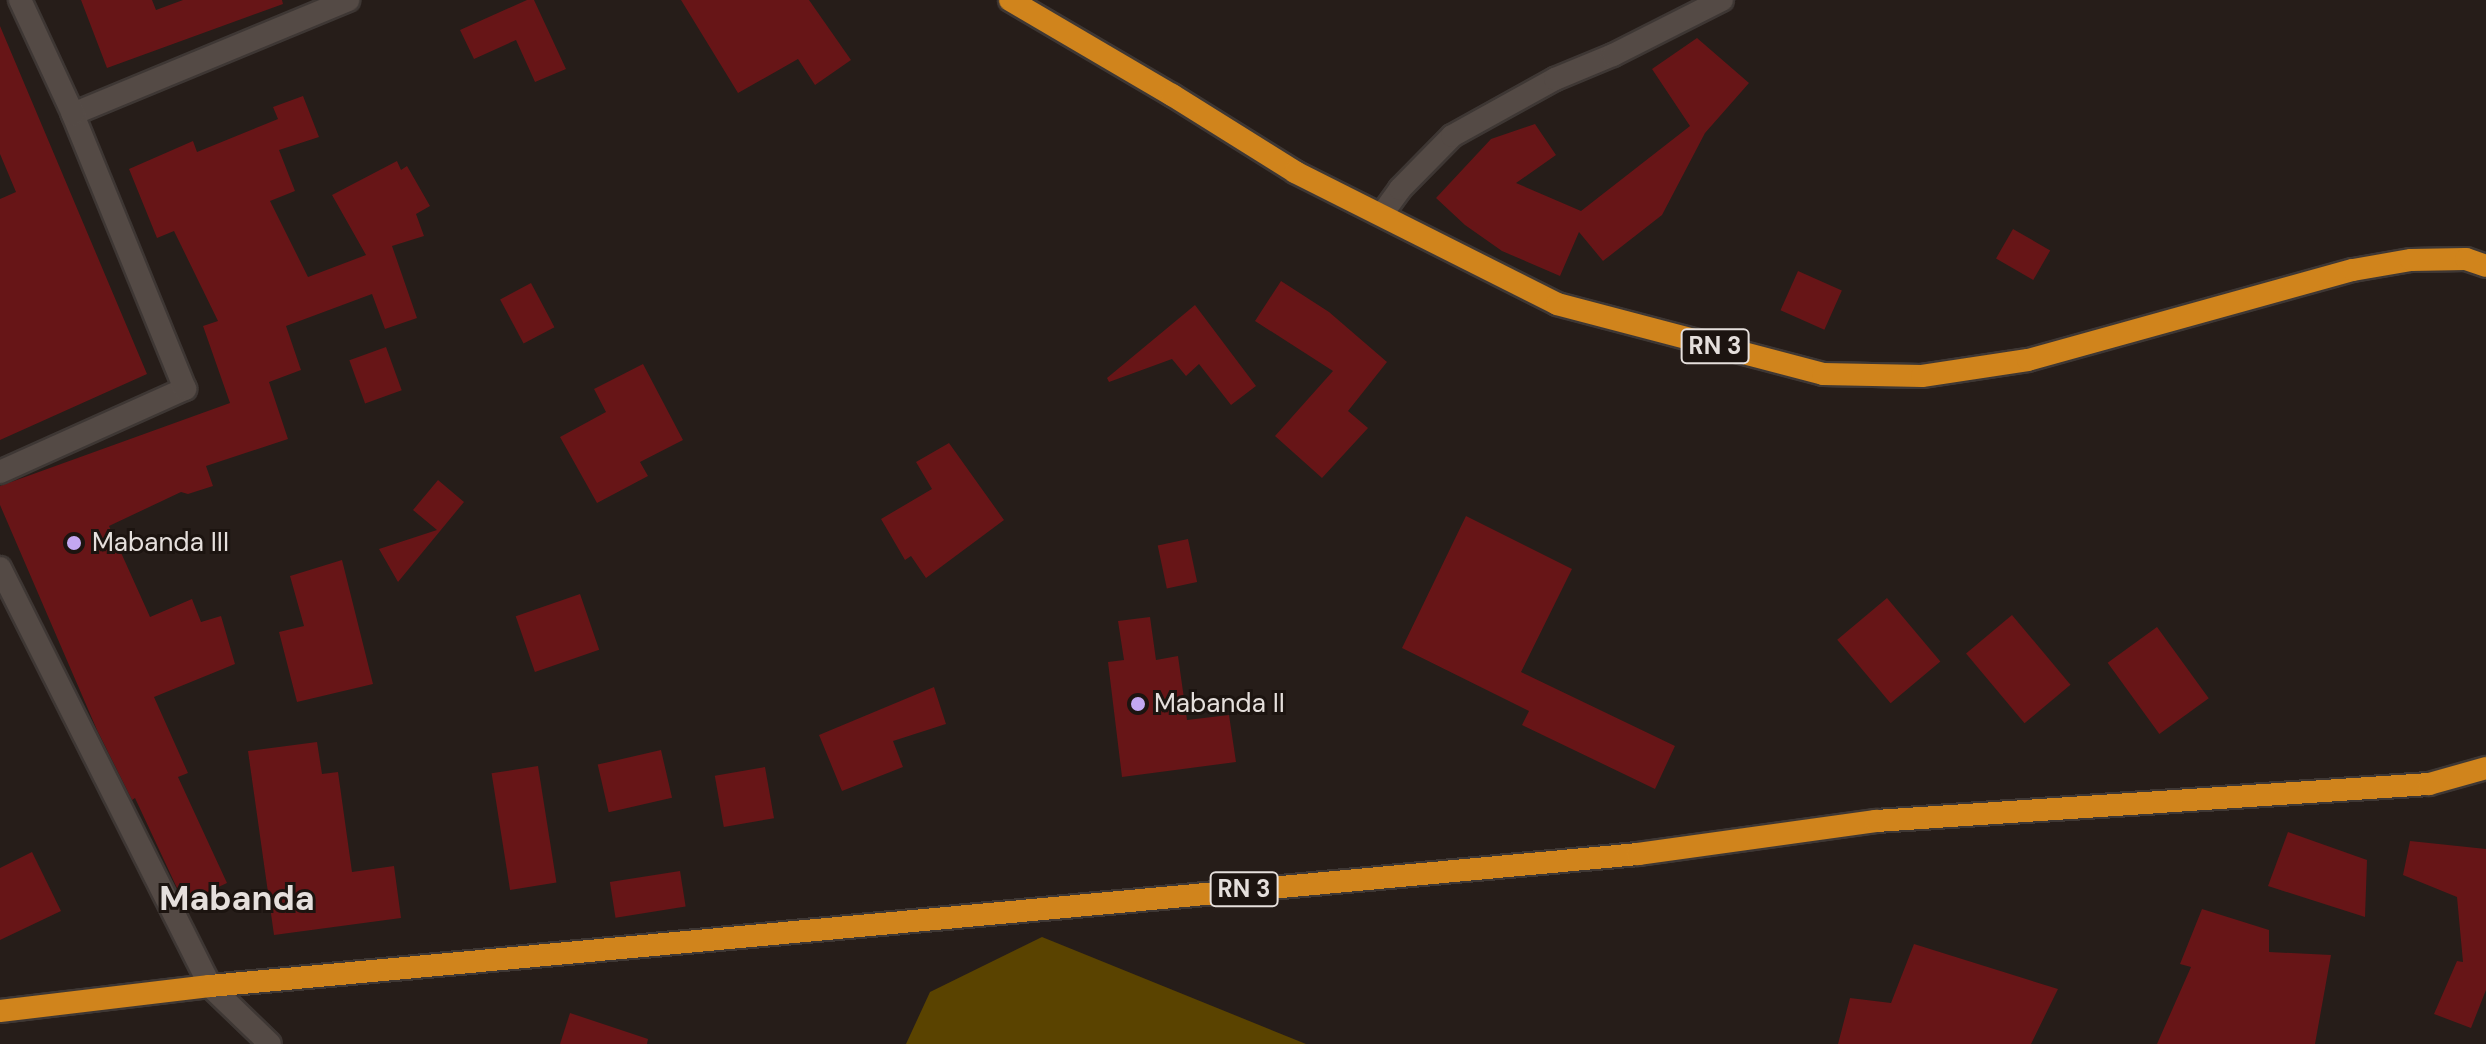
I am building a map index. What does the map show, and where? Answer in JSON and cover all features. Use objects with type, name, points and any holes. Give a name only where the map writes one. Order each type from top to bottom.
[{"type":"highway","name":"RN 3","points":[[1010,0],[1295,172],[1382,214],[1474,265],[1557,304],[1823,374],[1922,376],[2028,360],[2353,270],[2411,260],[2466,259],[2486,266]]},
{"type":"highway","name":"RN 3","points":[[0,1011],[210,986],[1638,854],[1876,821],[2429,784],[2486,768]]},
{"type":"street","points":[[0,472],[185,389],[73,114],[20,0]]},
{"type":"street","points":[[73,114],[348,0]]},
{"type":"street","points":[[1382,214],[1400,189],[1452,136],[1555,79],[1613,55],[1722,0]]},
{"type":"street","points":[[0,568],[210,986],[270,1044]]},
{"type":"shaded area","points":[[1042,937],[1306,1044],[906,1044],[930,992]]},
{"type":"building","points":[[81,0],[152,0],[156,10],[183,0],[282,0],[283,4],[107,68]]},
{"type":"building","points":[[527,0],[534,0],[566,69],[535,82],[516,40],[474,59],[460,30]]},
{"type":"building","points":[[681,0],[809,0],[851,60],[815,85],[798,59],[738,93]]},
{"type":"building","points":[[0,26],[147,374],[0,440],[0,199],[16,192],[0,154]]},
{"type":"building","points":[[1697,38],[1749,83],[1705,133],[1662,215],[1603,261],[1579,232],[1560,276],[1502,251],[1465,225],[1436,198],[1491,139],[1535,124],[1556,155],[1516,183],[1581,211],[1690,126],[1652,69]]},
{"type":"building","points":[[303,96],[319,137],[279,150],[295,191],[270,201],[308,277],[366,255],[332,195],[397,161],[401,170],[407,166],[430,206],[416,214],[424,236],[392,246],[417,318],[385,329],[372,294],[286,326],[301,370],[269,382],[288,439],[206,466],[213,486],[188,494],[181,492],[109,526],[150,617],[192,599],[201,622],[221,616],[235,664],[154,697],[188,773],[178,777],[227,883],[184,903],[135,798],[132,800],[97,730],[0,505],[0,486],[230,403],[203,326],[218,321],[174,231],[157,238],[129,169],[193,141],[197,152],[278,119],[273,107]]},
{"type":"building","points":[[2013,229],[2050,250],[2033,280],[1996,258]]},
{"type":"building","points":[[1798,271],[1842,291],[1824,330],[1781,310]]},
{"type":"building","points":[[1281,281],[1329,312],[1387,362],[1348,411],[1368,428],[1322,478],[1275,436],[1333,371],[1255,321]]},
{"type":"building","points":[[531,283],[554,327],[524,344],[500,299]]},
{"type":"building","points":[[1195,305],[1256,386],[1231,405],[1199,364],[1186,376],[1172,359],[1109,382],[1107,378]]},
{"type":"building","points":[[386,347],[402,390],[365,404],[349,360]]},
{"type":"building","points":[[643,364],[683,440],[640,462],[648,476],[597,503],[560,437],[606,412],[594,389]]},
{"type":"building","points":[[949,443],[1004,520],[926,578],[911,556],[905,560],[881,519],[932,489],[916,462]]},
{"type":"building","points":[[438,480],[464,502],[398,582],[379,549],[437,530],[413,510]]},
{"type":"building","points":[[1466,516],[1572,569],[1521,672],[1675,746],[1655,789],[1522,725],[1529,711],[1402,648]]},
{"type":"building","points":[[1188,539],[1197,582],[1167,588],[1158,545]]},
{"type":"building","points":[[342,560],[373,684],[297,702],[279,632],[304,626],[290,576]]},
{"type":"building","points":[[580,594],[599,650],[535,672],[516,616]]},
{"type":"building","points":[[1887,598],[1940,662],[1891,703],[1837,640]]},
{"type":"building","points":[[2012,615],[2070,685],[2025,723],[1966,654]]},
{"type":"building","name":"Mabanda II","points":[[1150,617],[1156,660],[1178,656],[1187,720],[1229,715],[1236,762],[1122,777],[1108,662],[1124,660],[1118,621]]},
{"type":"building","points":[[2157,627],[2209,698],[2159,734],[2108,663]]},
{"type":"building","points":[[934,687],[946,724],[893,741],[903,767],[842,791],[819,735]]},
{"type":"building","points":[[317,742],[322,774],[338,772],[352,872],[394,866],[401,918],[274,935],[248,751]]},
{"type":"building","points":[[661,750],[672,798],[609,812],[598,765]]},
{"type":"building","points":[[538,766],[556,883],[510,890],[492,773]]},
{"type":"building","points":[[765,767],[774,818],[724,827],[715,776]]},
{"type":"building","points":[[2288,832],[2367,860],[2365,917],[2268,886]]},
{"type":"building","points":[[2410,841],[2486,849],[2486,990],[2471,1028],[2434,1014],[2457,961],[2463,962],[2457,897],[2403,875]]},
{"type":"building","points":[[32,852],[61,911],[0,940],[0,868]]},
{"type":"building","points":[[680,871],[686,907],[616,918],[610,882]]},
{"type":"building","points":[[2202,909],[2269,930],[2269,952],[2331,955],[2315,1044],[2157,1044],[2191,967],[2180,964]]},
{"type":"building","points":[[1914,944],[2058,989],[2031,1044],[1838,1044],[1850,998],[1891,1003]]},
{"type":"building","points":[[570,1013],[648,1039],[647,1044],[560,1044]]},
{"type":"place","name":"Mabanda III","points":[[74,543]]},
{"type":"place","name":"Mabanda II","points":[[1138,704]]},
{"type":"district","name":"Mabanda","points":[[237,899]]}]
